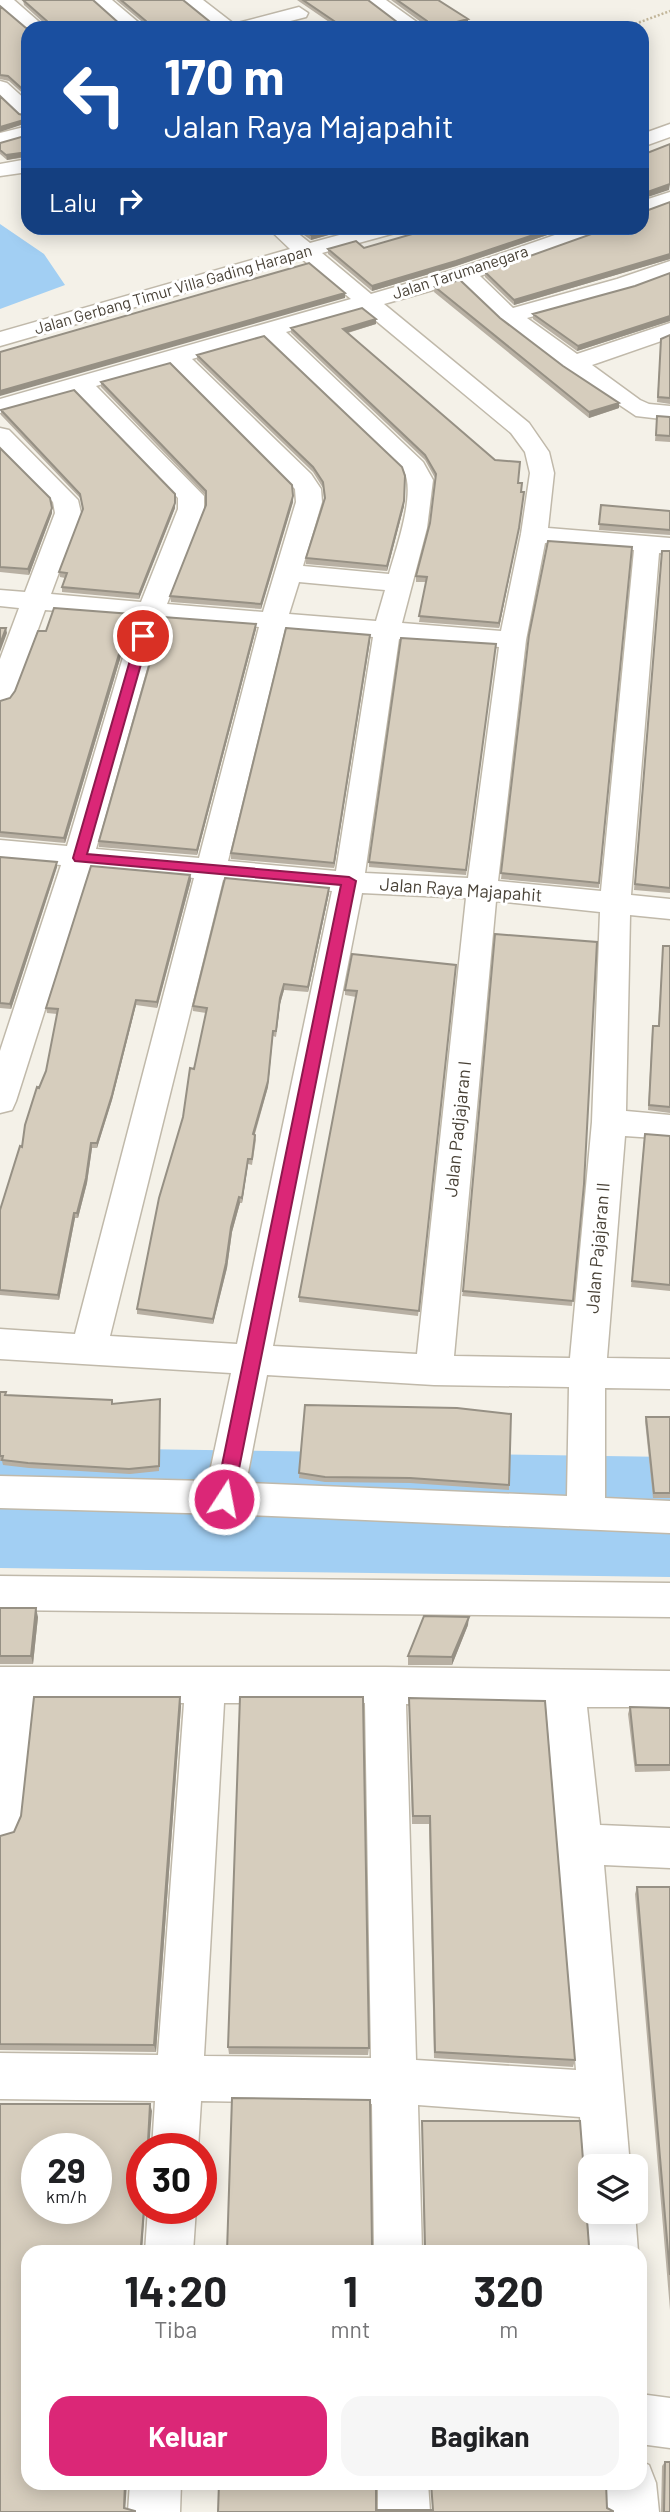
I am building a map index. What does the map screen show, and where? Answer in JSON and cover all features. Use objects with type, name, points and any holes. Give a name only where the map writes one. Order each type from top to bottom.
[{"type":"street","points":[[3,0],[28,21]]},
{"type":"street","points":[[100,0],[126,21]]},
{"type":"street","points":[[191,0],[219,21]]},
{"type":"street","points":[[281,0],[310,21]]},
{"type":"street","points":[[374,0],[405,21]]},
{"type":"street","points":[[268,21],[299,13]]},
{"type":"street","points":[[0,87],[21,106]]},
{"type":"street","points":[[649,139],[670,130]]},
{"type":"street","points":[[0,139],[21,134]]},
{"type":"street","points":[[0,170],[21,167]]},
{"type":"street","points":[[649,206],[670,198]]},
{"type":"street","name":"Jalan Padjajaran I","points":[[287,235],[520,428],[537,452],[542,466],[534,534],[513,640],[482,889],[434,1370]]},
{"type":"street","name":"Jalan Gerbang Timur Villa Gading Harapan","points":[[0,339],[362,235]]},
{"type":"street","name":"Jalan Tarumanegara","points":[[0,406],[465,274],[574,235]]},
{"type":"street","points":[[509,316],[625,284],[670,268]]},
{"type":"street","points":[[465,274],[509,316],[571,364],[638,409],[670,413]]},
{"type":"street","points":[[224,1499],[349,881],[387,630],[414,528],[421,481],[420,473],[270,330]]},
{"type":"street","points":[[571,364],[670,330]]},
{"type":"street","points":[[625,347],[658,356]]},
{"type":"street","points":[[89,1348],[274,621],[309,502],[308,489],[302,479],[176,356]]},
{"type":"street","points":[[0,1101],[79,858],[150,612],[191,509],[191,496],[79,383]]},
{"type":"street","points":[[0,435],[65,500],[68,513],[0,695]]},
{"type":"street","points":[[534,534],[658,545]]},
{"type":"street","name":"Jalan Pajajaran II","points":[[586,1514],[587,1374],[609,1122],[615,903],[658,545]]},
{"type":"street","points":[[290,573],[398,583]]},
{"type":"street","points":[[0,598],[513,640]]},
{"type":"street","name":"Jalan Raya Majapahit","points":[[0,850],[212,871],[482,889],[670,909]]},
{"type":"street","points":[[609,1122],[670,1127]]},
{"type":"street","points":[[0,1344],[434,1370],[670,1374]]},
{"type":"street","points":[[0,1492],[670,1517]]},
{"type":"street","points":[[0,1593],[670,1600]]},
{"type":"street","points":[[0,1823],[8,1685],[385,1685],[670,1689]]},
{"type":"street","points":[[385,1685],[398,2245]]},
{"type":"street","points":[[176,2133],[205,1687]]},
{"type":"street","points":[[565,1689],[581,1844],[606,2154]]},
{"type":"street","points":[[581,1844],[670,1848]]},
{"type":"street","points":[[0,2076],[394,2081],[601,2095]]},
{"type":"street","points":[[169,2245],[171,2224]]},
{"type":"street","points":[[612,2224],[613,2245]]},
{"type":"street","points":[[647,2420],[670,2423]]},
{"type":"street","points":[[154,2512],[156,2490]]},
{"type":"street","points":[[404,2490],[404,2512]]},
{"type":"street","points":[[631,2490],[633,2512]]},
{"type":"path","points":[[643,21],[670,11]]},
{"type":"water","points":[[0,224],[44,254],[65,285],[0,309]]},
{"type":"water","points":[[0,1447],[670,1457],[670,1577],[0,1568]]},
{"type":"building","points":[[23,0],[93,0],[117,21],[47,21]]},
{"type":"building","points":[[121,0],[183,0],[209,21],[146,21]]},
{"type":"building","points":[[303,0],[368,0],[396,21],[334,21]]},
{"type":"building","points":[[397,0],[438,0],[468,19],[427,21]]},
{"type":"building","points":[[0,6],[21,24],[21,88],[8,76],[0,75]]},
{"type":"building","points":[[0,96],[21,114],[21,121],[0,127]]},
{"type":"building","points":[[21,137],[21,153],[6,155],[0,150],[0,143]]},
{"type":"building","points":[[670,144],[670,184],[649,192],[649,152]]},
{"type":"building","points":[[670,202],[670,254],[514,300],[485,272],[589,235],[649,235],[649,210]]},
{"type":"building","points":[[409,235],[533,235],[372,286],[328,249],[356,241],[364,248]]},
{"type":"building","points":[[309,263],[345,293],[0,391],[0,352]]},
{"type":"building","points":[[670,273],[670,316],[578,346],[533,314],[635,286]]},
{"type":"building","points":[[460,280],[500,318],[563,366],[619,403],[589,412],[435,287]]},
{"type":"building","points":[[362,308],[376,319],[343,329],[495,460],[520,462],[518,483],[522,483],[521,492],[524,492],[499,623],[419,616],[427,577],[416,576],[430,523],[436,474],[425,455],[291,328]]},
{"type":"building","points":[[670,335],[670,398],[658,397],[661,339]]},
{"type":"building","points":[[264,336],[402,467],[405,476],[404,501],[387,566],[306,558],[325,498],[323,482],[313,467],[197,355]]},
{"type":"building","points":[[170,363],[292,485],[293,496],[261,604],[170,596],[206,505],[206,491],[101,382]]},
{"type":"building","points":[[74,390],[175,494],[175,503],[139,594],[62,587],[67,573],[59,572],[83,509],[80,494],[1,410]]},
{"type":"building","points":[[657,416],[670,417],[670,436],[656,435]]},
{"type":"building","points":[[0,448],[50,498],[52,508],[28,569],[0,567]]},
{"type":"building","points":[[601,505],[670,511],[670,530],[599,524]]},
{"type":"building","points":[[548,541],[632,547],[599,883],[501,873],[529,635]]},
{"type":"building","points":[[662,551],[670,551],[670,888],[635,884]]},
{"type":"building","points":[[54,608],[131,614],[64,838],[0,832],[0,701],[10,698],[15,691],[38,631],[46,631]]},
{"type":"building","points":[[163,617],[256,624],[197,850],[99,841]]},
{"type":"building","points":[[0,628],[6,628],[0,644]]},
{"type":"building","points":[[286,628],[370,635],[334,863],[231,853]]},
{"type":"building","points":[[401,638],[496,644],[466,870],[369,862]]},
{"type":"building","points":[[0,857],[57,862],[10,1004],[0,1003]]},
{"type":"building","points":[[91,866],[190,875],[157,1002],[136,1000],[97,1143],[91,1143],[86,1178],[77,1213],[74,1213],[58,1295],[0,1290],[0,1210],[20,1146],[22,1147],[25,1125],[37,1087],[39,1088],[46,1071],[58,1009],[46,1008]]},
{"type":"building","points":[[225,878],[329,888],[308,987],[284,984],[280,998],[276,1031],[273,1031],[268,1081],[253,1134],[252,1159],[248,1159],[242,1198],[239,1197],[231,1227],[213,1319],[137,1309],[159,1198],[183,1117],[190,1068],[194,1069],[207,1008],[193,1006]]},
{"type":"building","points":[[495,934],[597,942],[584,1184],[573,1301],[463,1291]]},
{"type":"building","points":[[663,946],[670,946],[670,1107],[649,1105],[653,1026],[659,1026]]},
{"type":"building","points":[[352,954],[456,965],[419,1311],[299,1297],[357,991],[345,990]]},
{"type":"building","points":[[645,1134],[670,1136],[670,1285],[632,1281]]},
{"type":"building","points":[[0,1392],[6,1392],[5,1395],[112,1400],[112,1404],[160,1399],[159,1466],[129,1469],[2,1460]]},
{"type":"building","points":[[305,1405],[457,1408],[511,1414],[509,1485],[410,1478],[325,1477],[299,1473]]},
{"type":"building","points":[[646,1417],[670,1417],[670,1493],[654,1493]]},
{"type":"building","points":[[0,1608],[36,1608],[31,1656],[0,1656]]},
{"type":"building","points":[[424,1616],[469,1617],[452,1657],[408,1656]]},
{"type":"building","points":[[34,1697],[180,1697],[154,2045],[0,2044],[0,1836],[14,1832],[21,1816]]},
{"type":"building","points":[[240,1697],[363,1697],[369,2048],[228,2047]]},
{"type":"building","points":[[409,1698],[545,1701],[575,2060],[435,2052],[430,1816],[413,1816]]},
{"type":"building","points":[[630,1707],[670,1708],[670,1765],[636,1765]]},
{"type":"building","points":[[637,1887],[670,1887],[670,2275]]},
{"type":"building","points":[[232,2098],[370,2100],[372,2245],[227,2245]]},
{"type":"building","points":[[0,2104],[150,2104],[148,2133],[126,2133],[126,2224],[143,2224],[141,2245],[21,2245],[21,2490],[125,2490],[124,2508],[135,2511],[0,2512]]},
{"type":"building","points":[[422,2121],[580,2121],[583,2154],[578,2154],[578,2224],[587,2224],[589,2245],[425,2245]]},
{"type":"building","points":[[665,2462],[670,2462],[670,2512],[664,2512]]},
{"type":"building","points":[[219,2490],[376,2490],[376,2510],[433,2510],[432,2490],[606,2490],[607,2508],[613,2511],[613,2512],[218,2512]]},
{"type":"route","points":[[143,636],[79,858],[349,881],[224,1499]]}]
